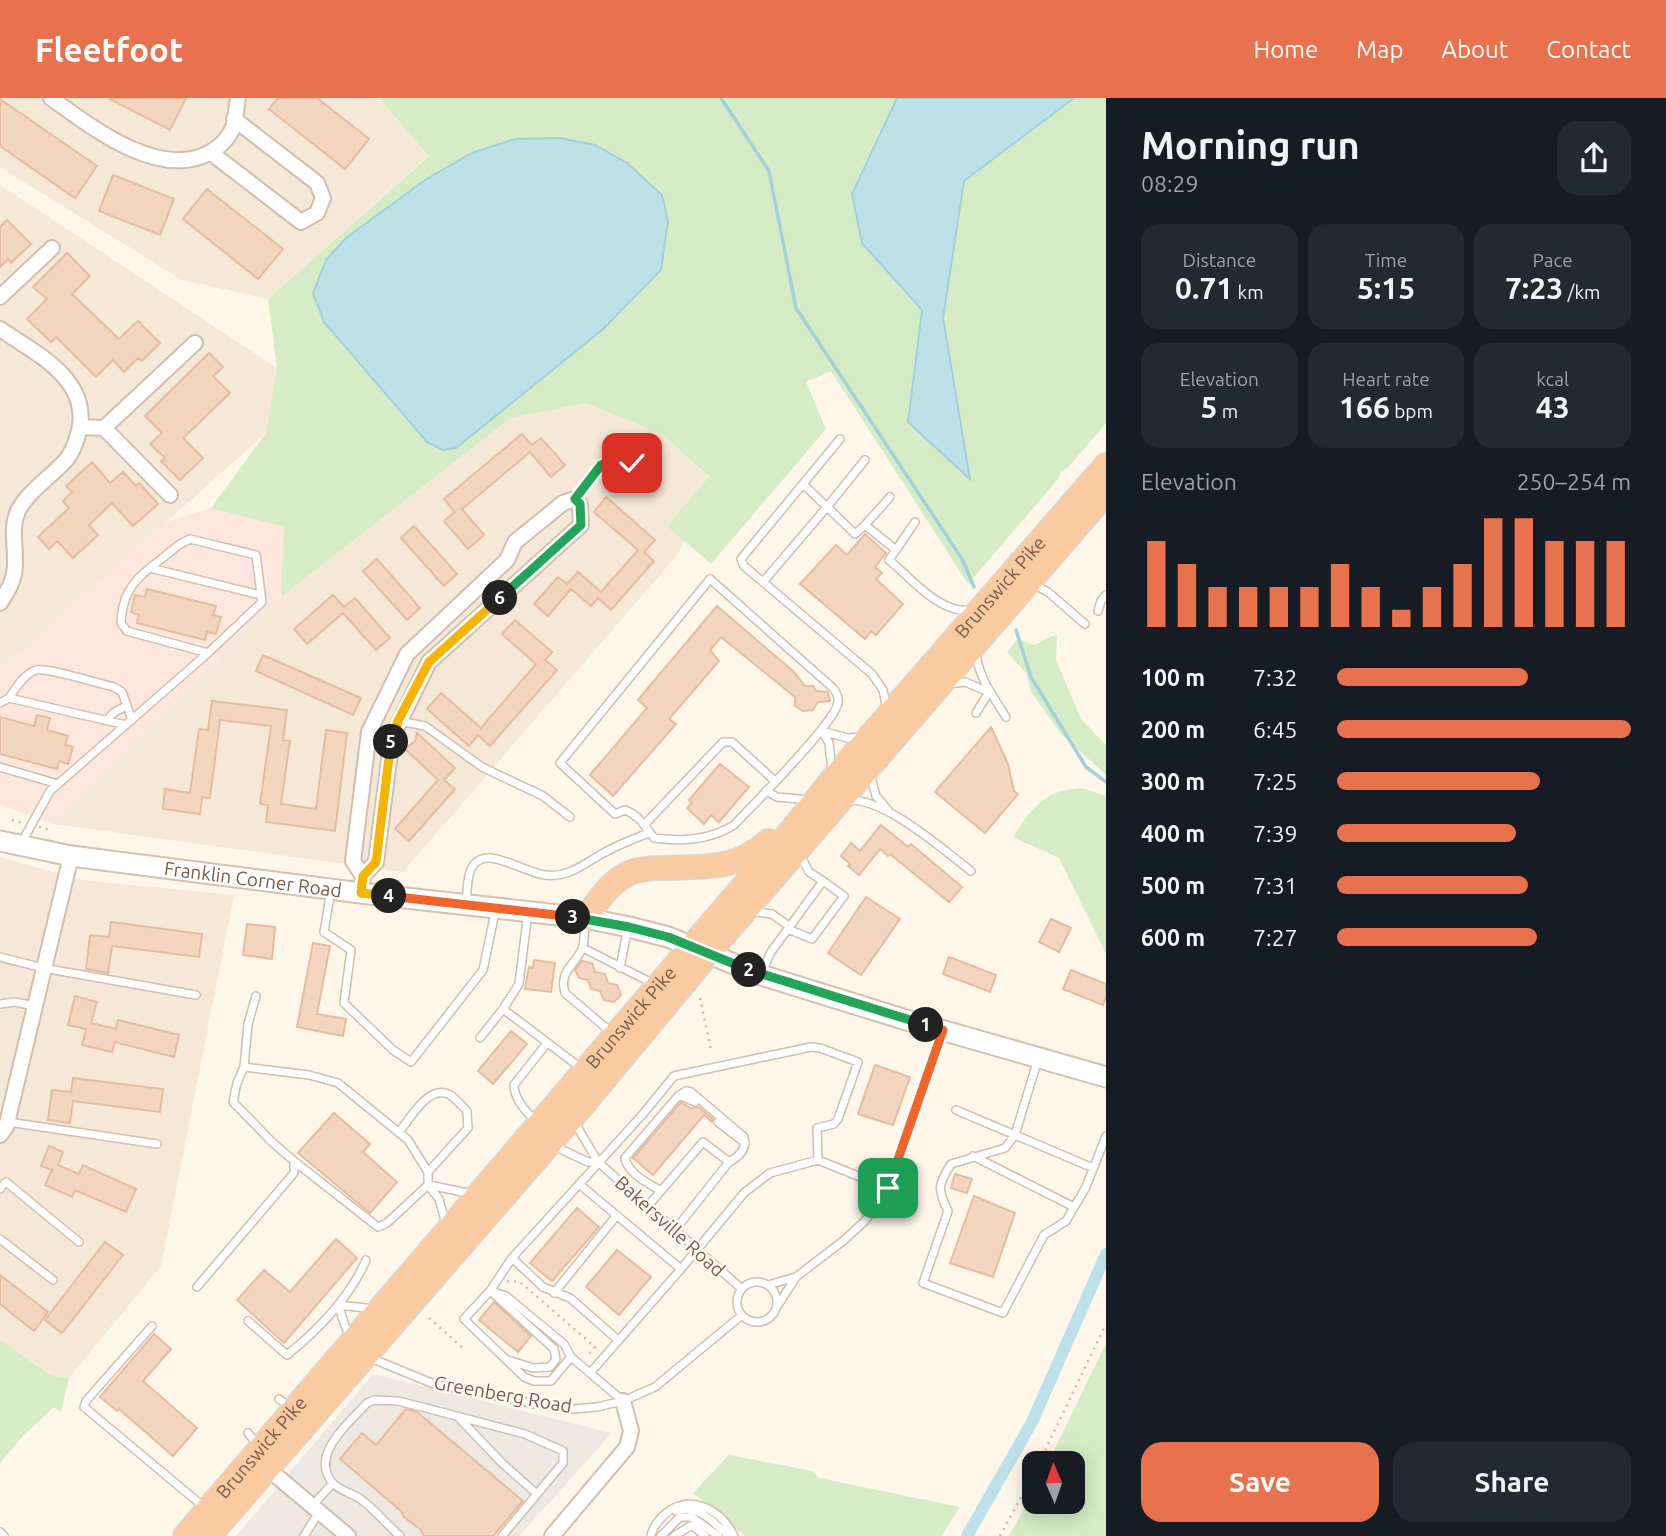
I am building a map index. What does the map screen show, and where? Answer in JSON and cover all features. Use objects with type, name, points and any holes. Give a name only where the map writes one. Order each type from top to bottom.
[{"type":"highway","name":"Brunswick Pike","points":[[209,1536],[286,1404],[358,1349],[380,1309],[656,986],[745,911],[797,850],[873,735],[1106,466]]},
{"type":"highway","name":"Brunswick Pike","points":[[185,1536],[259,1450],[358,1349],[572,1118],[699,950],[836,791],[869,767],[1106,493]]},
{"type":"highway","points":[[585,918],[611,887],[632,872],[727,864],[748,857],[759,850],[810,800],[836,791]]},
{"type":"main road","name":"Franklin Corner Road","points":[[0,841],[71,856],[331,889],[362,884],[465,905],[585,918],[629,927],[668,937],[761,975],[1106,1077]]},
{"type":"street","points":[[51,98],[96,131],[140,152],[170,160],[200,157],[219,147],[232,130],[238,98]]},
{"type":"street","points":[[211,152],[302,222],[317,214],[323,198],[317,183],[234,120]]},
{"type":"street","points":[[0,297],[52,248]]},
{"type":"street","points":[[0,329],[58,369],[67,379],[79,405],[80,427],[70,454],[25,501],[19,511],[13,535],[13,580],[0,603]]},
{"type":"street","points":[[104,428],[195,343]]},
{"type":"street","points":[[80,427],[104,428],[170,495]]},
{"type":"street","points":[[575,499],[580,504],[581,525],[429,662],[392,737],[376,862],[362,884],[353,861],[369,732],[407,654],[503,563],[514,542],[563,503],[575,499]]},
{"type":"street","points":[[503,563],[518,582]]},
{"type":"street","points":[[446,618],[459,635]]},
{"type":"street","points":[[377,717],[398,721]]},
{"type":"street","points":[[365,767],[388,771]]},
{"type":"street","points":[[358,818],[382,821]]},
{"type":"street","points":[[4,1128],[71,856]]},
{"type":"street","points":[[552,1536],[627,1447],[631,1431],[623,1401]]},
{"type":"street","points":[[259,1450],[316,1509],[348,1536]]},
{"type":"lane","points":[[840,439],[741,559],[744,566],[878,680],[889,717]]},
{"type":"lane","points":[[575,499],[601,465],[621,458],[632,463],[649,464]]},
{"type":"lane","points":[[764,582],[865,460]]},
{"type":"lane","points":[[803,484],[855,534],[890,497]]},
{"type":"lane","points":[[915,522],[890,560],[939,602],[968,611],[985,606]]},
{"type":"lane","points":[[865,526],[896,550]]},
{"type":"lane","points":[[19,846],[50,791],[208,653],[262,602],[256,555],[190,539],[141,575],[126,594],[121,623],[127,631],[208,653]]},
{"type":"lane","points":[[150,568],[261,595]]},
{"type":"lane","points":[[710,579],[838,693],[835,710],[821,731],[775,781],[734,825],[720,834],[668,841],[654,838],[634,813],[625,810],[615,814],[560,763],[710,579]]},
{"type":"lane","points":[[1029,581],[1048,592],[1085,624]]},
{"type":"lane","points":[[1106,595],[1098,611],[1106,608]]},
{"type":"lane","points":[[975,644],[977,665],[989,692],[1006,717]]},
{"type":"lane","points":[[0,703],[9,698],[18,684],[30,674],[44,669],[114,687],[122,692],[129,722]]},
{"type":"lane","points":[[940,685],[965,682],[989,692]]},
{"type":"lane","points":[[976,713],[989,692]]},
{"type":"lane","points":[[9,698],[107,720],[129,722]]},
{"type":"lane","points":[[107,720],[113,713],[127,706]]},
{"type":"lane","points":[[398,721],[425,726],[482,766],[543,796],[570,817]]},
{"type":"lane","points":[[821,731],[829,743],[836,791],[888,810]]},
{"type":"lane","points":[[821,731],[848,738],[873,735]]},
{"type":"lane","points":[[645,824],[723,742],[733,742],[775,781]]},
{"type":"lane","points":[[0,767],[58,784]]},
{"type":"lane","points":[[869,767],[876,796],[888,810],[971,871]]},
{"type":"lane","points":[[766,791],[777,797],[810,800]]},
{"type":"lane","points":[[465,905],[471,868],[484,858],[495,858],[514,867],[544,875],[564,875],[649,833]]},
{"type":"lane","points":[[745,911],[772,914],[789,928],[812,939],[818,932],[844,896],[808,872],[797,850]]},
{"type":"lane","points":[[761,975],[771,952],[823,881]]},
{"type":"lane","points":[[331,889],[324,932],[351,950],[344,1003],[393,1050],[411,1062],[483,970],[496,908]]},
{"type":"lane","points":[[480,1038],[519,984],[528,911]]},
{"type":"lane","points":[[585,918],[583,948],[567,969],[562,985],[565,993],[614,1035]]},
{"type":"lane","points":[[621,968],[629,927]]},
{"type":"lane","points":[[583,948],[656,986]]},
{"type":"lane","points":[[0,957],[43,968],[196,995]]},
{"type":"lane","points":[[256,996],[248,1024],[244,1067],[233,1102],[294,1161],[378,1227],[387,1223],[428,1185]]},
{"type":"lane","points":[[0,1004],[15,1002],[34,1006]]},
{"type":"lane","points":[[503,1009],[584,1071]]},
{"type":"lane","points":[[796,1276],[768,1285],[757,1282],[741,1289],[737,1299],[742,1315],[747,1319],[761,1321],[773,1314],[796,1276],[865,1221],[888,1188],[943,1030]]},
{"type":"lane","points":[[539,1123],[526,1111],[514,1091],[514,1085],[547,1042]]},
{"type":"lane","points":[[571,1357],[551,1381],[534,1381],[524,1377],[464,1319],[490,1291],[512,1258],[643,1114],[674,1076],[811,1047],[858,1062],[838,1119],[834,1124],[817,1128],[818,1160]]},
{"type":"lane","points":[[1038,1057],[1015,1135],[1005,1148],[951,1164],[941,1181],[940,1195],[948,1211],[923,1283],[1003,1313],[1044,1235],[1066,1221],[1086,1187],[1106,1136]]},
{"type":"lane","points":[[244,1067],[309,1075],[338,1083],[408,1140],[428,1172],[428,1185],[439,1199],[447,1230]]},
{"type":"lane","points":[[661,1191],[641,1179],[625,1164],[625,1158],[679,1095],[686,1091],[691,1092],[739,1130],[746,1144],[739,1157],[729,1162],[675,1230]]},
{"type":"lane","points":[[399,1132],[429,1096],[439,1092],[449,1095],[467,1111],[468,1128],[428,1172]]},
{"type":"lane","points":[[679,1095],[695,1102]]},
{"type":"lane","points":[[956,1110],[1093,1168]]},
{"type":"lane","points":[[572,1118],[598,1162]]},
{"type":"lane","points":[[718,1122],[746,1144]]},
{"type":"lane","points":[[4,1128],[157,1144]]},
{"type":"lane","points":[[648,1206],[703,1142],[729,1162]]},
{"type":"lane","points":[[549,1144],[588,1163],[598,1162]]},
{"type":"lane","points":[[973,1156],[1074,1207]]},
{"type":"lane","points":[[591,1372],[744,1193],[770,1173],[818,1160],[888,1188]]},
{"type":"lane","points":[[197,1287],[294,1173],[294,1161]]},
{"type":"lane","name":"Bakersville Road","points":[[598,1162],[741,1289]]},
{"type":"lane","points":[[0,1189],[6,1182],[79,1242]]},
{"type":"lane","points":[[579,1184],[681,1269]]},
{"type":"lane","points":[[428,1185],[477,1195]]},
{"type":"lane","points":[[554,1293],[617,1215]]},
{"type":"lane","points":[[0,1239],[53,1280]]},
{"type":"lane","points":[[512,1258],[543,1287],[570,1298],[618,1339]]},
{"type":"lane","points":[[248,1321],[287,1354],[307,1338],[338,1305],[366,1260]]},
{"type":"lane","points":[[768,1285],[776,1295],[776,1308]]},
{"type":"lane","points":[[490,1291],[506,1296],[564,1344],[571,1357],[623,1401]]},
{"type":"lane","points":[[490,1291],[554,1349],[556,1359],[550,1367],[533,1368],[506,1359]]},
{"type":"lane","points":[[338,1305],[358,1349]]},
{"type":"lane","points":[[338,1305],[380,1309]]},
{"type":"lane","name":"Greenberg Road","points":[[358,1349],[434,1384],[540,1405],[573,1409],[597,1407],[623,1401],[655,1387],[742,1315]]},
{"type":"lane","points":[[152,1326],[86,1401],[84,1407],[208,1510]]},
{"type":"lane","points":[[398,1535],[362,1500],[332,1484],[326,1468],[331,1444],[367,1403],[374,1401],[398,1402],[525,1434],[563,1451],[563,1463],[502,1536]]},
{"type":"lane","points":[[459,1418],[502,1463],[537,1494]]},
{"type":"lane","points":[[304,1536],[316,1509],[332,1484]]},
{"type":"lane","points":[[651,1536],[672,1512],[683,1508],[702,1512],[731,1536]]},
{"type":"lane","points":[[661,1536],[680,1517],[692,1517],[718,1536]]},
{"type":"lane","points":[[674,1536],[692,1525],[705,1536]]},
{"type":"lane","points":[[0,1532],[4,1536]]},
{"type":"path","points":[[700,998],[711,1050]]},
{"type":"path","points":[[507,1281],[520,1282],[595,1347],[588,1355]]},
{"type":"path","points":[[429,1318],[463,1348]]},
{"type":"path","points":[[1045,1451],[1106,1324]]},
{"type":"path","points":[[1000,1536],[1022,1495]]},
{"type":"shaded area","points":[[0,98],[379,98],[429,155],[268,299],[182,280],[0,167]]},
{"type":"shaded area","points":[[0,185],[277,368],[266,433],[0,670]]},
{"type":"shaded area","points":[[586,403],[663,435],[709,478],[678,554],[403,872],[53,824],[281,597],[511,418]]},
{"type":"shaded area","points":[[211,508],[284,527],[281,597],[53,824],[0,805],[0,670],[166,522]]},
{"type":"shaded area","points":[[0,857],[81,880],[234,895],[161,1266],[69,1378],[52,1375],[0,1340]]},
{"type":"shaded area","points":[[373,1374],[612,1433],[519,1536],[236,1536]]},
{"type":"green space","points":[[379,98],[897,98],[852,195],[862,243],[922,310],[908,422],[969,477],[943,318],[964,180],[1074,98],[1106,98],[1106,423],[1068,468],[1060,471],[1059,478],[968,584],[831,371],[806,382],[826,429],[711,564],[667,526],[709,477],[663,435],[586,403],[511,418],[281,597],[284,527],[211,508],[266,433],[277,368],[268,299],[429,156]]},
{"type":"green space","points":[[1057,634],[1056,660],[1081,719],[1106,745],[1106,775],[1061,734],[1031,692],[1026,673],[1007,652],[1018,639],[1034,645]]},
{"type":"green space","points":[[1081,788],[1106,796],[1106,954],[1059,858],[1013,837],[1040,802],[1057,793]]},
{"type":"green space","points":[[0,1340],[51,1375],[69,1378],[61,1412],[54,1407],[23,1436],[0,1463]]},
{"type":"green space","points":[[1106,1343],[1106,1536],[1009,1536],[1022,1512],[1085,1514],[1085,1451],[1054,1451]]},
{"type":"green space","points":[[729,1455],[812,1471],[819,1478],[960,1507],[941,1536],[745,1536],[693,1493]]},
{"type":"water","points":[[897,98],[1074,98],[964,181],[943,318],[970,479],[908,422],[922,310],[862,243],[852,194]]},
{"type":"water","points":[[560,138],[595,145],[627,163],[662,195],[668,221],[661,270],[602,330],[456,448],[443,450],[427,442],[324,322],[313,293],[326,260],[346,238],[425,180],[472,153],[515,139]]},
{"type":"building","points":[[108,98],[186,98],[170,130]]},
{"type":"building","points":[[278,98],[317,98],[369,139],[345,169],[269,109]]},
{"type":"building","points":[[0,99],[97,166],[75,198],[0,146]]},
{"type":"building","points":[[113,175],[174,199],[160,235],[99,211]]},
{"type":"building","points":[[207,189],[283,249],[258,279],[183,219]]},
{"type":"building","points":[[7,220],[31,244],[11,263],[8,259],[0,267],[0,227]]},
{"type":"building","points":[[67,253],[90,276],[72,294],[119,339],[138,321],[160,343],[142,361],[138,358],[124,372],[113,360],[96,377],[56,337],[51,342],[27,319],[47,299],[33,287]]},
{"type":"building","points":[[209,353],[223,367],[213,376],[230,393],[183,438],[203,458],[180,480],[161,461],[165,458],[150,444],[162,433],[145,416]]},
{"type":"building","points":[[522,434],[532,445],[541,438],[565,465],[551,477],[530,452],[462,509],[484,535],[468,549],[444,521],[455,512],[444,499]]},
{"type":"building","points":[[92,462],[110,483],[123,472],[136,486],[139,483],[158,504],[133,526],[112,503],[89,525],[98,535],[73,558],[57,541],[49,549],[38,537],[69,508],[63,501],[72,492],[66,486]]},
{"type":"building","points":[[606,497],[655,540],[644,552],[654,561],[611,610],[598,598],[591,606],[571,589],[548,616],[534,604],[558,577],[567,584],[578,572],[601,592],[638,550],[594,512]]},
{"type":"building","points":[[414,526],[457,574],[444,586],[401,538]]},
{"type":"building","points":[[865,534],[886,553],[875,567],[882,573],[876,579],[903,604],[876,635],[871,631],[865,639],[800,584],[836,545],[847,555]]},
{"type":"building","points":[[377,559],[420,608],[407,620],[363,571]]},
{"type":"building","points":[[147,589],[216,606],[213,615],[221,617],[216,634],[207,632],[205,640],[137,623],[139,615],[131,612],[135,595],[145,597]]},
{"type":"building","points":[[333,595],[344,607],[355,598],[390,638],[376,650],[343,613],[307,644],[294,629]]},
{"type":"building","points":[[717,606],[793,671],[805,686],[828,692],[830,701],[818,702],[813,710],[803,711],[795,706],[795,697],[721,637],[710,650],[719,661],[669,719],[676,724],[613,796],[590,775],[647,708],[638,700]]},
{"type":"building","points":[[515,620],[552,652],[545,660],[557,670],[490,746],[478,735],[469,746],[427,709],[441,693],[481,728],[536,664],[502,634]]},
{"type":"building","points":[[263,655],[361,698],[353,715],[256,671]]},
{"type":"building","points":[[212,701],[287,710],[283,740],[290,741],[281,804],[316,809],[326,730],[347,733],[335,831],[266,822],[268,805],[260,804],[271,726],[220,720],[210,798],[202,797],[200,814],[163,809],[165,789],[190,793],[199,729],[208,730]]},
{"type":"building","points":[[37,715],[50,718],[47,730],[68,736],[65,745],[73,747],[68,764],[59,761],[57,769],[0,754],[0,717],[34,726]]},
{"type":"building","points":[[991,727],[1008,764],[1014,791],[1018,794],[985,833],[935,792]]},
{"type":"building","points":[[417,733],[455,768],[444,780],[455,789],[409,841],[395,829],[438,780],[405,749],[415,741]]},
{"type":"building","points":[[720,764],[749,787],[719,822],[711,815],[704,824],[687,808],[692,803],[689,800]]},
{"type":"building","points":[[881,825],[908,847],[911,844],[962,887],[949,902],[890,854],[888,856],[880,849],[859,875],[848,866],[850,864],[841,856],[851,843],[860,851]]},
{"type":"building","points":[[866,897],[900,919],[861,975],[828,953]]},
{"type":"building","points":[[1051,919],[1071,928],[1059,952],[1039,942]]},
{"type":"building","points":[[111,922],[202,934],[199,957],[112,946],[108,973],[86,969],[90,935],[109,937]]},
{"type":"building","points":[[247,924],[275,927],[272,959],[243,955]]},
{"type":"building","points":[[313,943],[330,946],[317,1014],[346,1019],[343,1036],[297,1027]]},
{"type":"building","points":[[949,957],[996,975],[990,992],[943,974]]},
{"type":"building","points":[[534,960],[555,963],[551,992],[525,989],[529,967],[533,968]]},
{"type":"building","points":[[582,961],[592,963],[595,972],[605,974],[608,983],[617,985],[621,995],[614,1002],[604,1000],[600,991],[591,989],[588,980],[579,978],[575,970]]},
{"type":"building","points":[[1071,970],[1106,984],[1103,1005],[1063,989]]},
{"type":"building","points":[[75,996],[97,1002],[91,1023],[116,1029],[118,1020],[179,1035],[174,1057],[115,1042],[112,1052],[82,1045],[86,1029],[68,1025]]},
{"type":"building","points":[[511,1031],[527,1044],[493,1084],[478,1071]]},
{"type":"building","points":[[875,1065],[910,1077],[893,1125],[858,1114]]},
{"type":"building","points":[[73,1078],[163,1089],[160,1112],[73,1101],[70,1123],[48,1120],[52,1090],[71,1092]]},
{"type":"building","points":[[681,1102],[690,1108],[699,1107],[713,1119],[712,1122],[704,1115],[653,1175],[633,1158]]},
{"type":"building","points":[[334,1113],[370,1144],[363,1152],[397,1182],[370,1213],[298,1153]]},
{"type":"building","points":[[49,1146],[63,1152],[58,1165],[79,1174],[83,1165],[136,1189],[126,1212],[75,1190],[72,1197],[45,1185],[52,1170],[41,1166]]},
{"type":"building","points":[[955,1174],[972,1179],[967,1193],[951,1188]]},
{"type":"building","points":[[974,1196],[1015,1213],[993,1277],[950,1263]]},
{"type":"building","points":[[577,1208],[599,1227],[552,1281],[530,1263]]},
{"type":"building","points":[[336,1239],[357,1258],[284,1343],[237,1300],[264,1270],[290,1292]]},
{"type":"building","points":[[105,1242],[123,1255],[62,1333],[45,1320]]},
{"type":"building","points":[[617,1250],[651,1277],[619,1315],[586,1287]]},
{"type":"building","points":[[0,1275],[48,1312],[34,1331],[0,1304]]},
{"type":"building","points":[[494,1302],[531,1336],[518,1352],[479,1320]]},
{"type":"building","points":[[154,1334],[171,1349],[143,1381],[197,1428],[173,1456],[119,1409],[117,1411],[100,1397]]},
{"type":"building","points":[[406,1409],[417,1412],[523,1501],[493,1536],[424,1536],[401,1511],[340,1459],[362,1433],[376,1445]]},
{"type":"waterway","points":[[721,98],[769,171],[796,308],[962,559],[974,587]]},
{"type":"waterway","points":[[1016,630],[1031,677],[1086,767],[1106,782]]},
{"type":"waterway","points":[[967,1536],[1032,1422],[1106,1254]]},
{"type":"route","points":[[632,463],[621,458],[601,465],[575,499],[580,504],[581,525],[429,662],[392,737],[376,862],[363,876],[361,893],[585,918],[629,927],[668,937],[761,975],[943,1030],[888,1188]]}]
